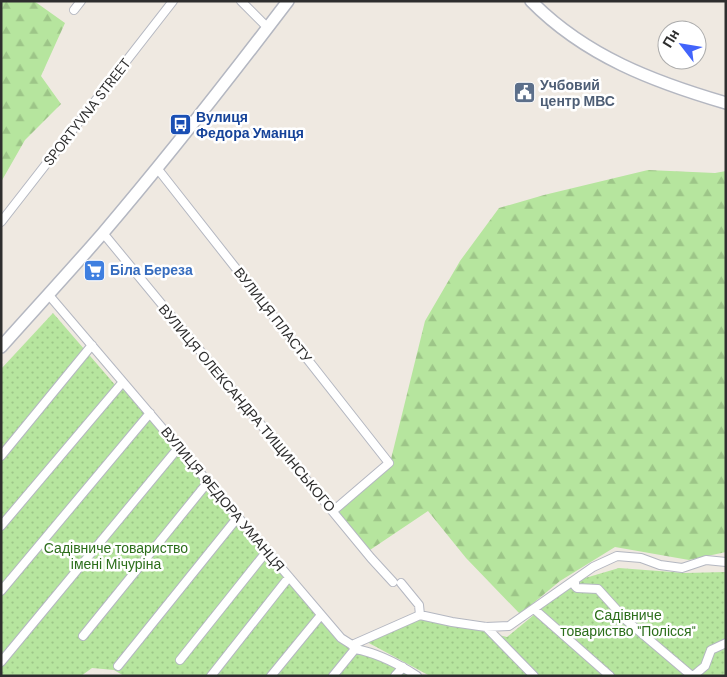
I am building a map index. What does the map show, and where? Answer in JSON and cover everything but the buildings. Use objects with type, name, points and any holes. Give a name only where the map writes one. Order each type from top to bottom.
[{"type":"main road","points":[[1,346],[103,233],[157,168],[288,1]]},
{"type":"main road","points":[[531,1],[582,43],[624,67],[680,90],[726,103]]},
{"type":"street","points":[[74,10],[80,1]]},
{"type":"street","name":"SPORTYVNA STREET","points":[[1,222],[173,1]]},
{"type":"street","points":[[241,1],[268,28]]},
{"type":"street","name":"ВУЛИЦЯ ПЛАСТУ","points":[[157,168],[389,463],[333,511]]},
{"type":"street","name":"ВУЛИЦЯ ОЛЕКСАНДРА ТИЩИНСЬКОГО","points":[[103,233],[333,511],[419,605],[420,614]]},
{"type":"street","name":"ВУЛИЦЯ ФЕДОРА УМАНЦЯ","points":[[48,294],[341,638],[353,647],[390,660],[417,676]]},
{"type":"street","points":[[1,456],[92,345]]},
{"type":"street","points":[[1,526],[122,383]]},
{"type":"street","points":[[1,592],[150,413]]},
{"type":"street","points":[[1,662],[179,447]]},
{"type":"street","points":[[83,636],[208,482]]},
{"type":"street","points":[[118,666],[238,517]]},
{"type":"street","points":[[180,660],[266,551]]},
{"type":"street","points":[[333,676],[353,647],[420,614],[452,622],[486,627],[510,626],[593,567],[617,556],[641,558],[660,565],[682,568],[706,560],[726,562]]},
{"type":"street","points":[[211,676],[289,577]]},
{"type":"street","points":[[575,581],[577,588],[598,589],[626,620],[693,676],[705,666],[711,650],[726,643]]},
{"type":"street","points":[[534,609],[610,676]]},
{"type":"street","points":[[271,676],[321,615]]},
{"type":"street","points":[[486,627],[534,676]]},
{"type":"street","points":[[396,676],[403,667]]},
{"type":"green space","points":[[1,1],[34,1],[65,23],[41,76],[61,104],[25,140],[1,182]]},
{"type":"green space","points":[[648,170],[715,173],[726,171],[726,552],[689,560],[615,547],[560,581],[520,614],[466,558],[428,511],[367,552],[334,511],[390,463],[425,321],[460,261],[499,208]]},
{"type":"green space","name":"Садівниче товариство імені Мічуріна","points":[[53,313],[116,386],[124,387],[134,402],[173,444],[212,495],[250,534],[337,640],[411,676],[124,676],[114,670],[92,668],[81,676],[1,676],[1,369]]},
{"type":"green space","name":"Садівниче товариство \"Полісся\"","points":[[619,568],[685,573],[726,572],[726,676],[430,676],[367,642],[421,616],[507,637],[575,581]]},
{"type":"place","name":"Учбовий центр МВС","points":[[524,93]]},
{"type":"place","name":"Вулиця Федора Уманця","points":[[180,125]]},
{"type":"place","name":"Біла Береза","points":[[94,270]]}]
